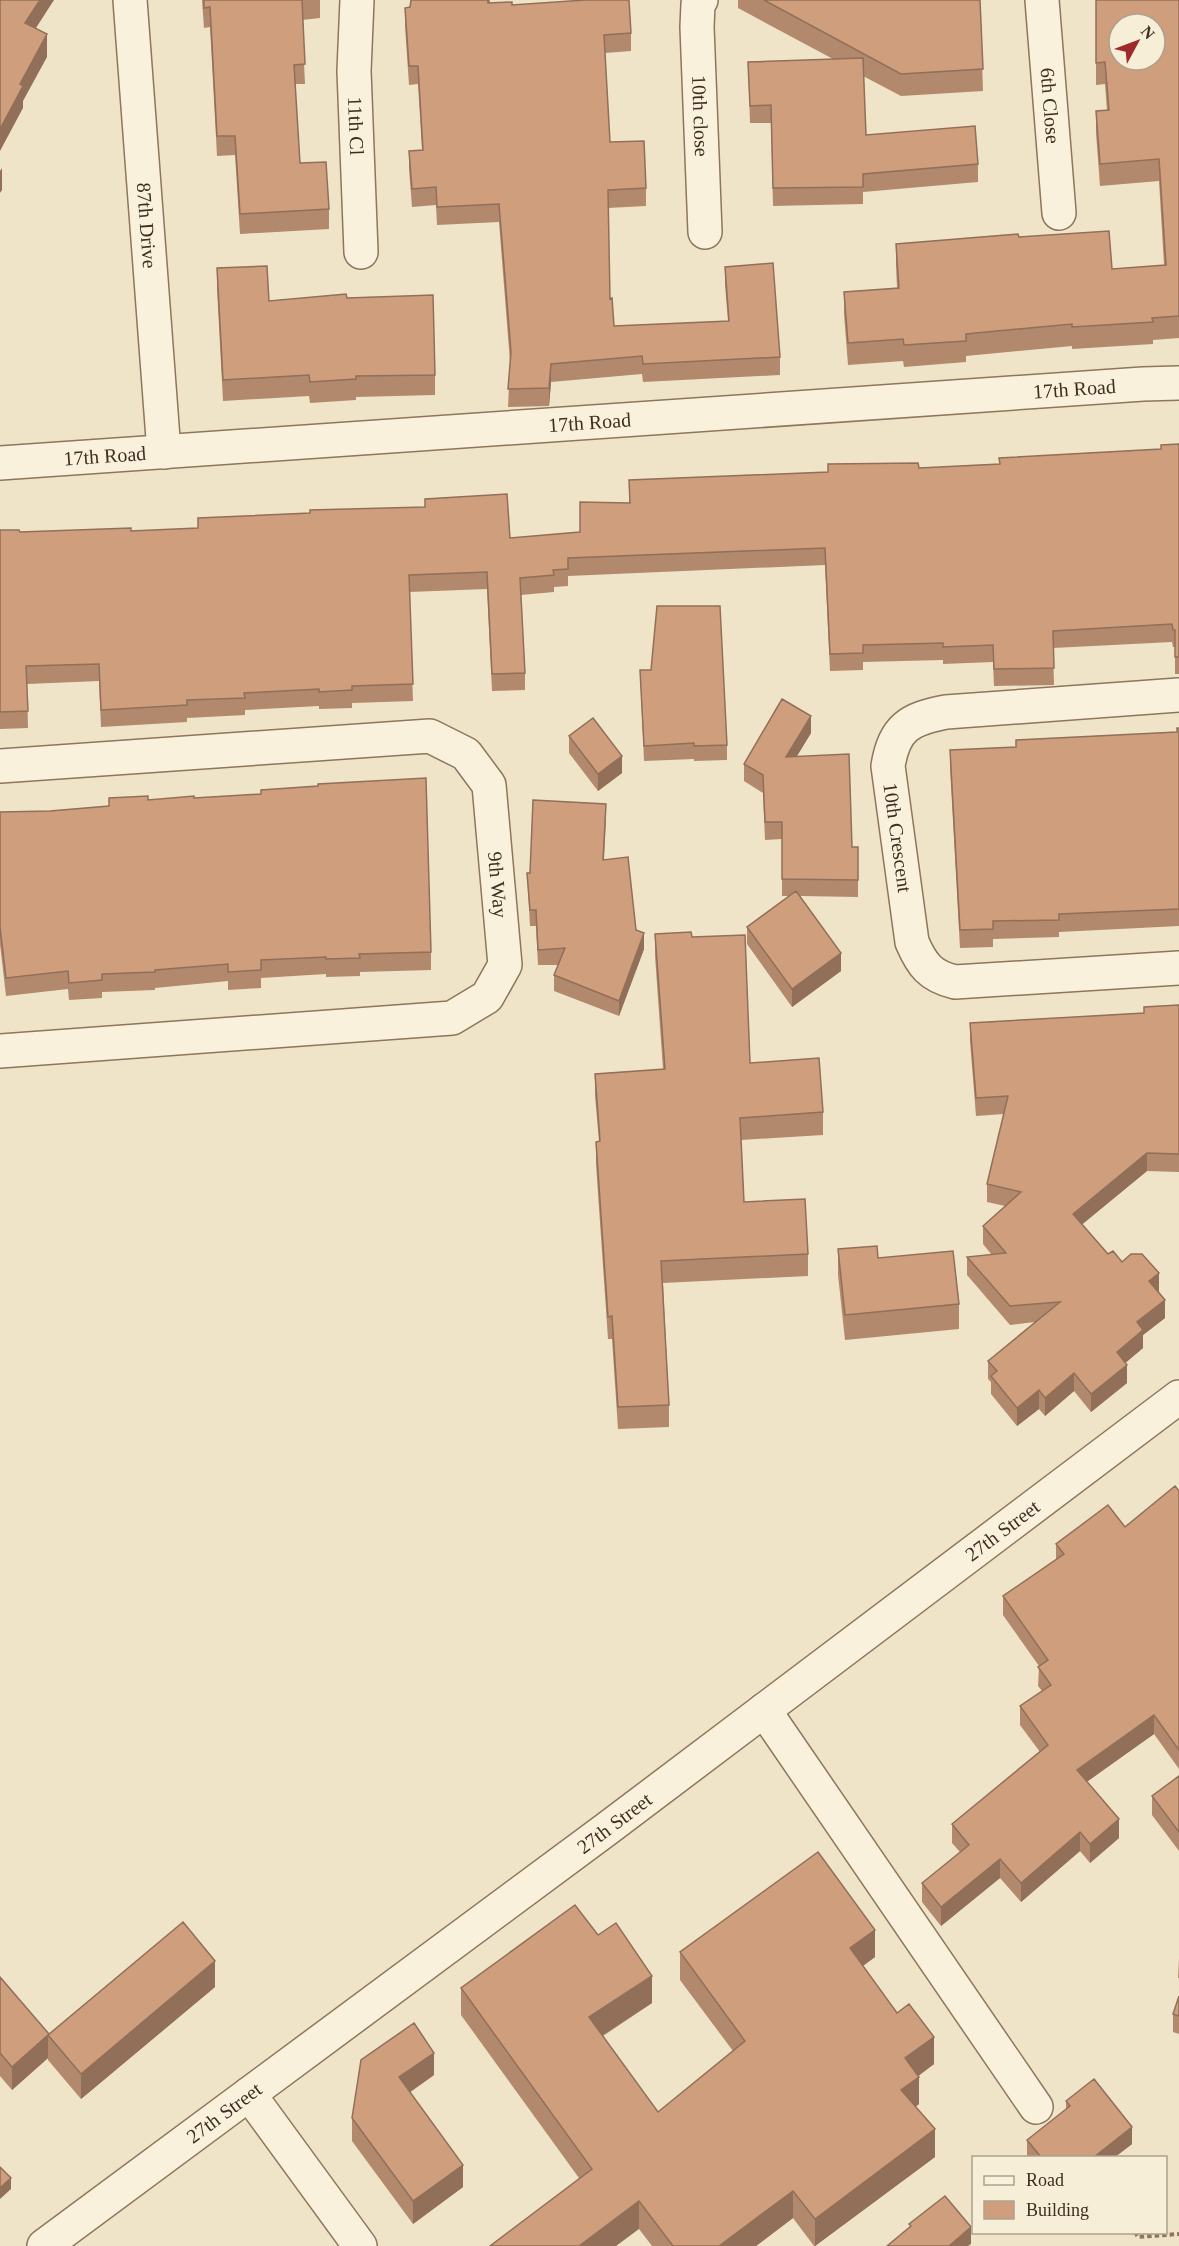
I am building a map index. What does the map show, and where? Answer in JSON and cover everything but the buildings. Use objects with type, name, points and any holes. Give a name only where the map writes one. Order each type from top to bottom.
[{"type":"street","name":"87th Drive","points":[[130,0],[164,452]]},
{"type":"street","name":"11th Cl","points":[[357,0],[354,70],[361,252]]},
{"type":"street","name":"10th close","points":[[701,0],[698,4],[697,27],[705,232]]},
{"type":"street","name":"6th Close","points":[[1042,0],[1059,213]]},
{"type":"street","name":"17th Road","points":[[0,463],[1179,383]]},
{"type":"street","name":"10th Crescent","points":[[1179,695],[946,712],[925,716],[902,729],[892,745],[888,766],[912,942],[920,962],[939,978],[956,982],[1179,968]]},
{"type":"street","name":"9th Way","points":[[0,766],[430,736],[466,754],[489,785],[505,965],[487,997],[452,1018],[0,1051]]},
{"type":"street","name":"27th Street","points":[[45,2246],[764,1710],[1179,1397]]},
{"type":"street","points":[[764,1710],[1036,2107]]},
{"type":"street","points":[[249,2094],[360,2246]]},
{"type":"path","points":[[1136,2234],[1138,2237],[1179,2234]]}]
